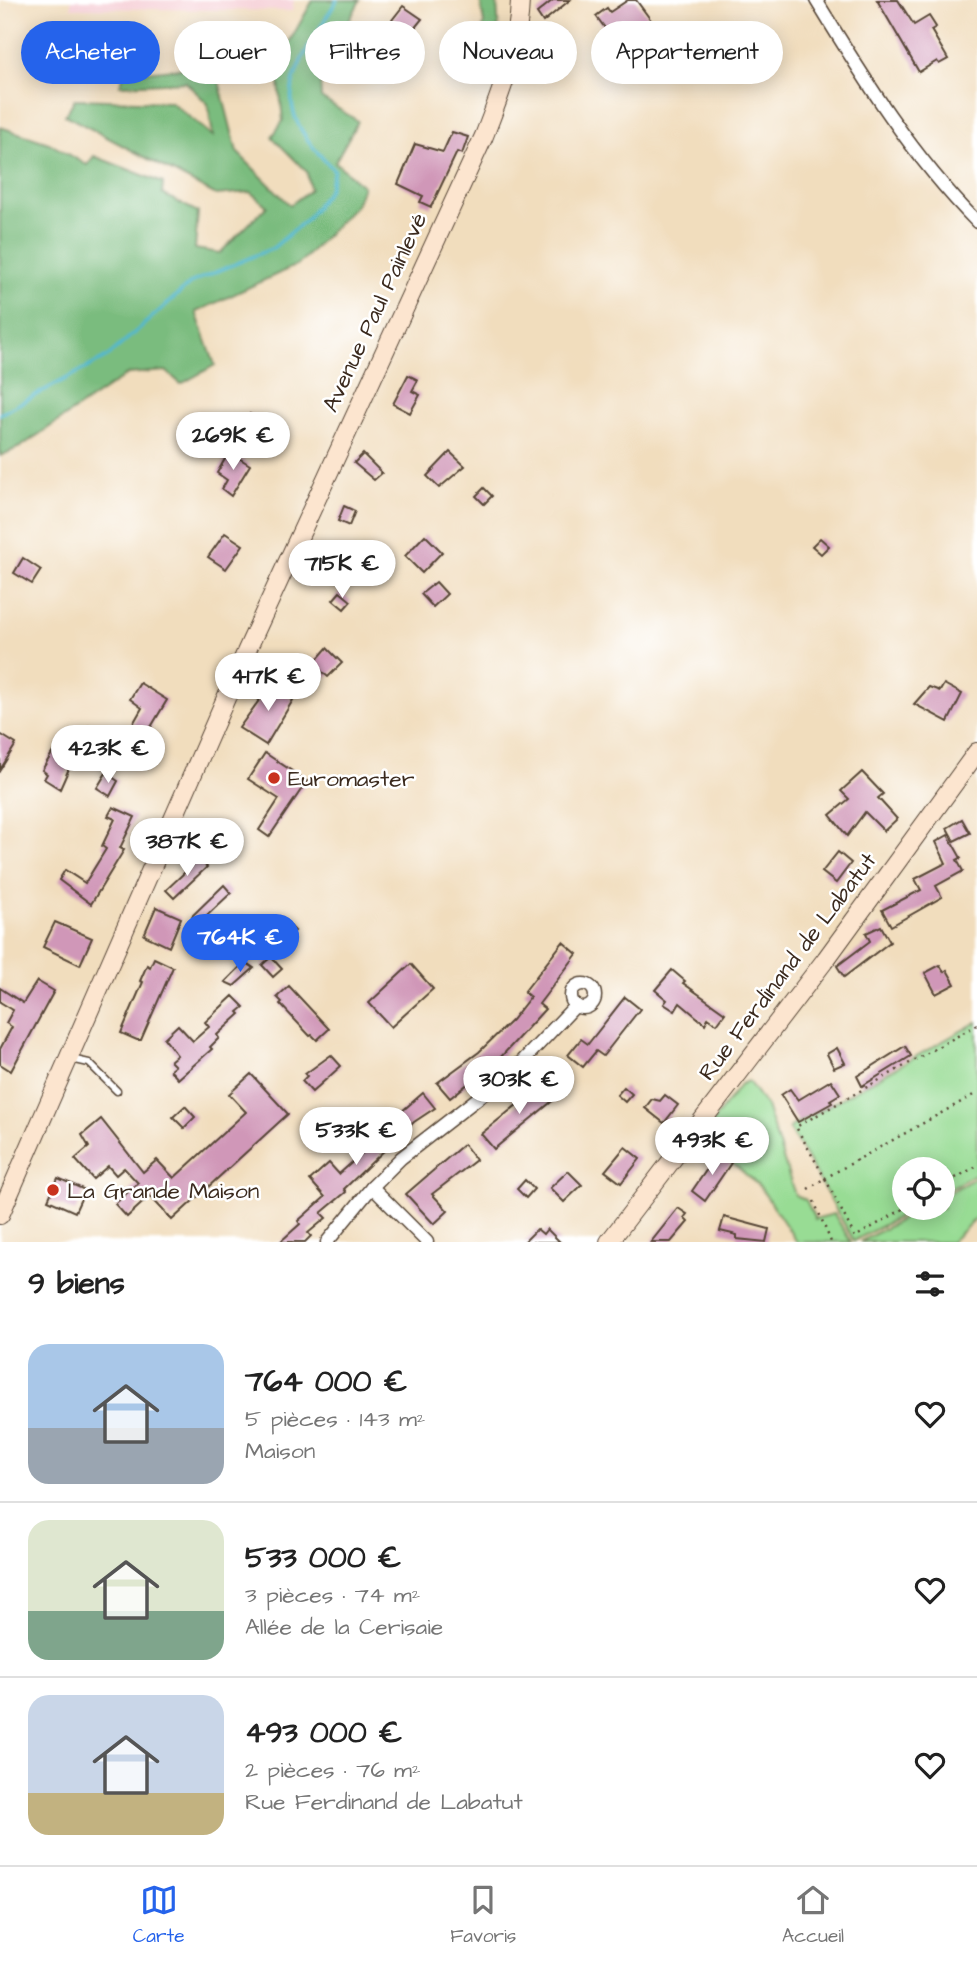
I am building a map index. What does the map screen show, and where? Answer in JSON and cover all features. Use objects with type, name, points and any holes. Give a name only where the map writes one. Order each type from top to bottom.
[{"type":"main road","name":"Avenue Paul Painlevé","points":[[0,1215],[5,1189],[69,1058],[253,637],[484,136],[510,63],[519,23],[520,0]]},
{"type":"main road","name":"Rue Ferdinand de Labatut","points":[[609,1242],[826,960],[977,752]]},
{"type":"street","points":[[816,0],[880,105],[914,151],[977,222]]},
{"type":"street","points":[[327,1242],[372,1187],[410,1151],[514,1070],[576,1005]]},
{"type":"street","points":[[372,1187],[427,1242]]},
{"type":"lane","points":[[69,1058],[89,1063],[117,1091]]},
{"type":"path","points":[[892,1216],[855,1237],[796,1127],[977,1025]]},
{"type":"path","points":[[808,1189],[977,1093]]},
{"type":"path","points":[[955,1178],[977,1166]]},
{"type":"path","points":[[814,1201],[831,1242]]},
{"type":"shaded area","points":[[71,0],[294,0],[292,11],[71,8]]},
{"type":"green space","points":[[313,0],[360,0],[349,21],[305,21],[305,84],[320,84],[321,98],[358,121],[335,162],[363,186],[356,205],[299,264],[196,312],[215,365],[181,384],[166,371],[128,374],[20,447],[0,456],[0,127],[49,143],[87,165],[94,156],[163,183],[162,194],[198,212],[195,249],[220,253],[267,206],[250,192],[216,195],[65,115],[75,99],[171,102],[213,136],[208,104],[188,84],[220,84],[237,152],[290,205],[310,190],[307,172],[272,137],[283,121],[279,84],[291,84],[291,39]]},
{"type":"green space","points":[[480,0],[497,0],[498,21],[484,21]]},
{"type":"green space","points":[[174,69],[174,83],[160,83],[160,70]]},
{"type":"green space","points":[[977,1022],[977,1173],[955,1185],[955,1157],[892,1157],[893,1220],[854,1241],[789,1128]]},
{"type":"green space","points":[[748,1081],[766,1106],[795,1195],[806,1200],[815,1219],[834,1214],[851,1242],[797,1242],[760,1187],[716,1148],[716,1134],[711,1124],[741,1084]]},
{"type":"green space","points":[[977,1177],[977,1217],[951,1242],[860,1242],[900,1220],[955,1220],[955,1189]]},
{"type":"building","points":[[553,0],[570,0],[544,21],[537,13]]},
{"type":"building","points":[[628,0],[636,0],[652,21],[600,21],[596,16],[607,8],[610,12]]},
{"type":"building","points":[[877,0],[898,0],[914,25],[929,16],[936,27],[931,30],[948,59],[939,64],[937,61],[919,72]]},
{"type":"building","points":[[403,6],[422,19],[420,21],[392,20]]},
{"type":"building","points":[[452,132],[468,137],[462,154],[457,152],[431,207],[420,202],[423,196],[398,184],[415,144],[443,152]]},
{"type":"building","points":[[408,375],[418,380],[412,391],[420,395],[410,413],[393,404]]},
{"type":"building","points":[[250,414],[266,424],[254,443],[238,434]]},
{"type":"building","points":[[229,452],[250,465],[231,496],[222,489],[227,480],[217,473]]},
{"type":"building","points":[[450,452],[465,466],[439,488],[427,476]]},
{"type":"building","points":[[363,454],[382,473],[374,480],[354,463]]},
{"type":"building","points":[[484,488],[492,496],[484,504],[476,496]]},
{"type":"building","points":[[344,506],[355,511],[349,526],[338,521]]},
{"type":"building","points":[[225,533],[243,545],[226,569],[208,557]]},
{"type":"building","points":[[425,535],[442,552],[422,573],[405,556]]},
{"type":"building","points":[[820,538],[829,546],[821,554],[812,546]]},
{"type":"building","points":[[23,558],[41,570],[32,584],[14,573]]},
{"type":"building","points":[[436,582],[447,594],[433,607],[421,594]]},
{"type":"building","points":[[340,592],[351,601],[344,609],[333,600]]},
{"type":"building","points":[[327,648],[342,663],[328,677],[313,664]]},
{"type":"building","points":[[276,677],[287,685],[282,692],[293,700],[266,745],[239,728]]},
{"type":"building","points":[[140,683],[167,700],[132,759],[118,750],[142,708],[130,699]]},
{"type":"building","points":[[944,684],[962,694],[948,722],[914,704],[929,687],[940,691]]},
{"type":"building","points":[[89,726],[102,734],[95,745],[82,738]]},
{"type":"building","points":[[0,734],[16,744],[0,770]]},
{"type":"building","points":[[53,752],[71,764],[60,789],[44,779],[47,774],[42,770]]},
{"type":"building","points":[[265,753],[307,781],[269,837],[259,830],[279,799],[248,779]]},
{"type":"building","points":[[862,772],[883,794],[878,798],[897,819],[884,831],[865,812],[847,836],[830,815],[849,799],[841,791]]},
{"type":"building","points":[[106,773],[118,781],[110,796],[97,788]]},
{"type":"building","points":[[113,807],[135,817],[120,848],[124,850],[91,904],[59,880],[65,870],[85,883],[106,849],[102,846],[115,819],[108,816]]},
{"type":"building","points":[[962,819],[970,833],[954,841],[947,828]]},
{"type":"building","points":[[214,828],[238,839],[230,856],[206,845]]},
{"type":"building","points":[[948,835],[961,858],[957,860],[963,871],[936,886],[942,897],[891,926],[882,910],[921,890],[915,879],[946,863],[936,842]]},
{"type":"building","points":[[838,852],[851,863],[836,883],[822,872]]},
{"type":"building","points":[[199,859],[207,867],[174,898],[166,890]]},
{"type":"building","points":[[224,885],[231,893],[199,923],[192,916]]},
{"type":"building","points":[[156,907],[181,918],[169,947],[144,935]]},
{"type":"building","points":[[282,918],[295,931],[275,948],[264,935]]},
{"type":"building","points":[[55,922],[92,938],[80,965],[43,947]]},
{"type":"building","points":[[881,926],[890,942],[844,977],[837,966],[870,941],[866,933]]},
{"type":"building","points":[[563,942],[577,954],[539,1004],[545,1009],[499,1059],[450,1098],[437,1083],[479,1052],[512,1020],[530,997],[524,992]]},
{"type":"building","points":[[271,957],[282,969],[273,977],[262,965]]},
{"type":"building","points":[[154,958],[173,967],[141,1040],[137,1040],[121,1033],[143,982],[140,981],[147,965],[150,967]]},
{"type":"building","points":[[245,962],[254,968],[234,986],[225,982]]},
{"type":"building","points":[[411,964],[433,989],[391,1027],[369,1003]]},
{"type":"building","points":[[940,965],[944,972],[947,970],[955,984],[936,994],[925,973]]},
{"type":"building","points":[[672,970],[685,981],[683,983],[725,1013],[717,1024],[708,1018],[705,1024],[680,1003],[675,1011],[664,1004],[667,1000],[655,990]]},
{"type":"building","points":[[37,981],[54,991],[11,1071],[0,1064],[0,1049],[12,1027],[6,1023],[13,1010],[0,1002],[0,988],[23,1003]]},
{"type":"building","points":[[289,986],[329,1029],[317,1040],[280,1004],[282,1002],[277,997]]},
{"type":"building","points":[[233,996],[244,1007],[238,1012],[240,1014],[217,1035],[219,1038],[210,1047],[212,1049],[178,1079],[170,1070],[175,1066],[170,1061],[177,1055],[164,1038],[178,1025],[193,1041],[209,1027],[205,1022]]},
{"type":"building","points":[[625,997],[640,1009],[603,1056],[596,1051],[583,1067],[568,1055],[581,1039],[588,1044]]},
{"type":"building","points":[[905,1046],[911,1056],[862,1086],[857,1076]]},
{"type":"building","points":[[837,1048],[845,1063],[834,1068],[827,1054]]},
{"type":"building","points":[[331,1055],[341,1066],[312,1092],[302,1081],[307,1076],[305,1074]]},
{"type":"building","points":[[251,1074],[288,1114],[172,1220],[150,1196],[127,1217],[115,1204],[138,1183],[124,1168],[116,1175],[108,1166],[93,1179],[75,1159],[89,1147],[82,1135],[101,1119],[143,1172],[157,1160],[174,1178],[246,1112],[229,1094]]},
{"type":"building","points":[[831,1080],[840,1094],[830,1100],[832,1103],[798,1122],[781,1095],[790,1089],[798,1100]]},
{"type":"building","points":[[544,1083],[556,1098],[494,1149],[481,1134]]},
{"type":"building","points":[[624,1087],[632,1094],[625,1102],[617,1095]]},
{"type":"building","points":[[423,1093],[435,1108],[414,1122],[344,1189],[346,1192],[321,1213],[326,1218],[308,1233],[311,1236],[305,1242],[280,1242],[300,1224],[298,1221],[325,1197],[310,1180],[329,1163],[339,1174],[367,1149],[363,1145]]},
{"type":"building","points":[[665,1095],[678,1105],[664,1123],[645,1108],[652,1099],[660,1101]]},
{"type":"building","points":[[185,1106],[195,1117],[184,1128],[173,1117]]},
{"type":"building","points":[[464,1144],[476,1160],[432,1194],[448,1211],[434,1224],[406,1194]]},
{"type":"building","points":[[625,1147],[640,1159],[621,1183],[605,1171]]},
{"type":"building","points":[[718,1153],[731,1163],[705,1201],[692,1191]]},
{"type":"building","points":[[568,1171],[582,1185],[564,1202],[550,1188]]},
{"type":"building","points":[[58,1178],[85,1190],[75,1212],[48,1200]]},
{"type":"building","points":[[525,1180],[534,1189],[526,1198],[517,1189]]},
{"type":"building","points":[[678,1208],[687,1214],[684,1218],[688,1222],[671,1242],[651,1242]]},
{"type":"building","points":[[724,1217],[769,1229],[766,1242],[737,1239],[737,1235],[720,1231]]},
{"type":"building","points":[[537,1229],[543,1234],[547,1229],[560,1242],[524,1242]]},
{"type":"waterway","points":[[0,414],[107,357],[192,282],[273,248],[308,218],[329,189],[334,170],[312,146],[298,124],[292,105],[292,86],[308,48],[337,0]]},
{"type":"place","name":"Euromaster","points":[[274,778]]},
{"type":"place","name":"La Grande Maison","points":[[53,1190]]}]
